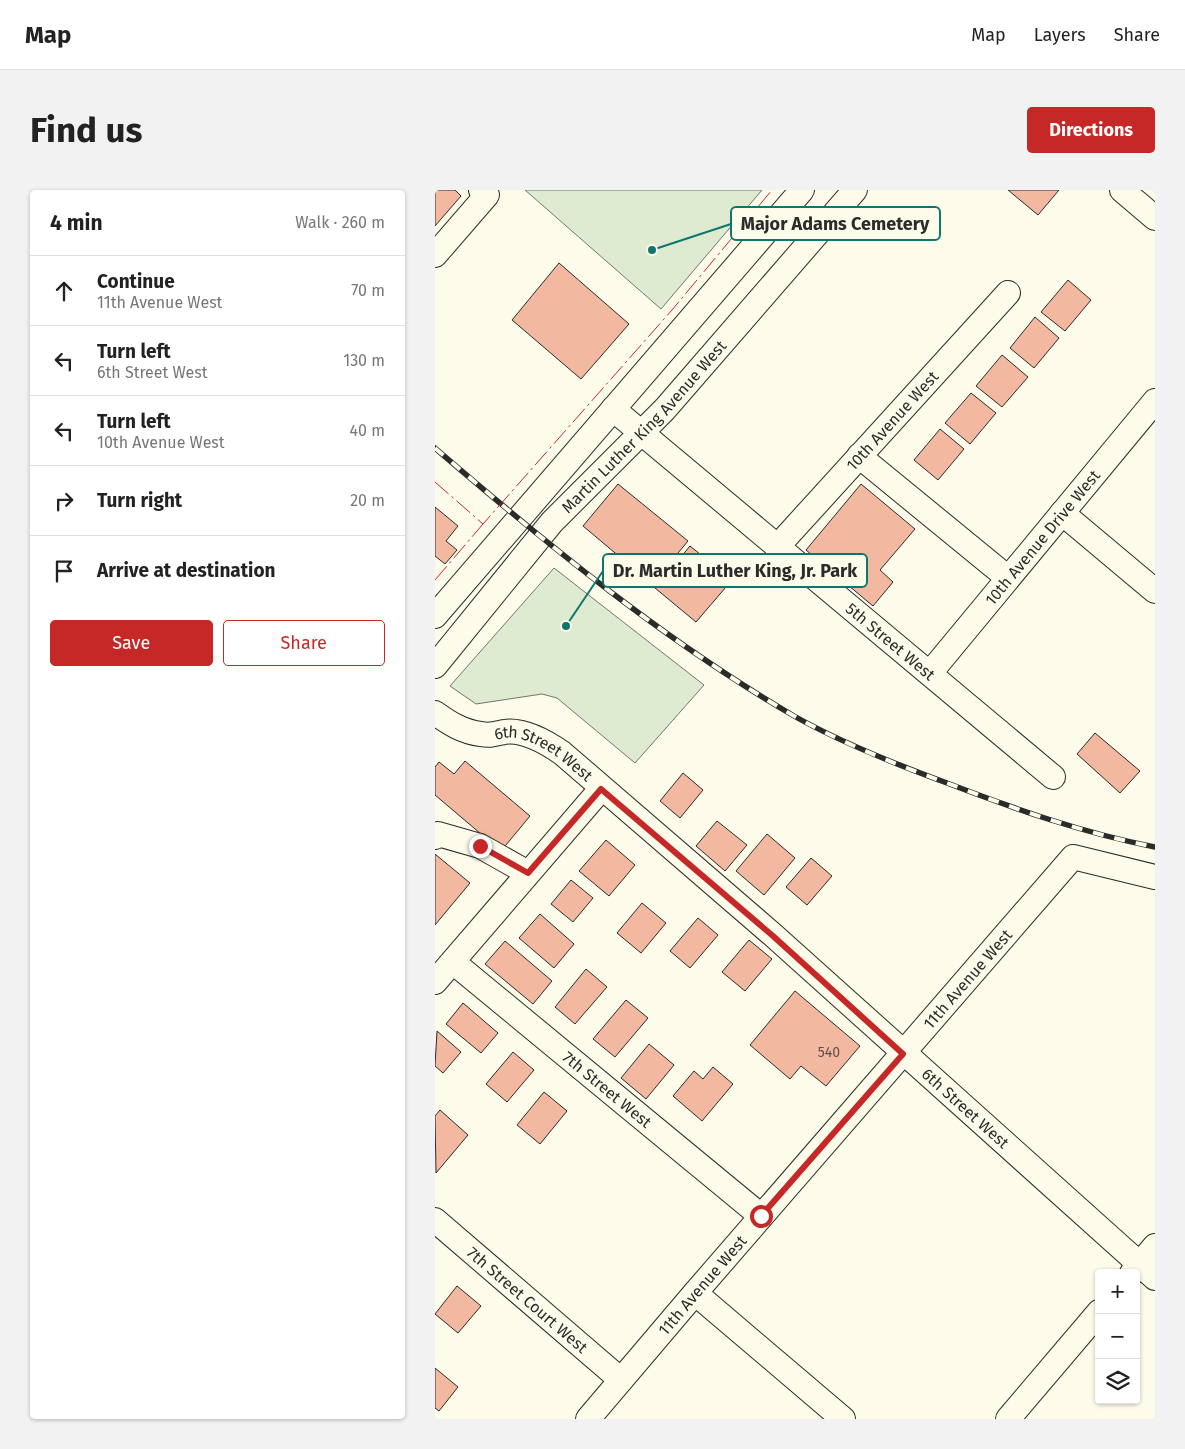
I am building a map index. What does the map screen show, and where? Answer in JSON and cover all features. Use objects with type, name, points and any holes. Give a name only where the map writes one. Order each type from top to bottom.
[{"type":"street","points":[[435,254],[487,195],[481,190]]},
{"type":"street","name":"Martin Luther King Avenue West","points":[[435,616],[802,190]]},
{"type":"street","name":"Martin Luther King Avenue West","points":[[435,666],[552,522],[691,380],[855,190]]},
{"type":"street","points":[[1122,190],[1155,218]]},
{"type":"street","name":"10th Avenue West","points":[[777,547],[1008,293]]},
{"type":"street","name":"10th Avenue Drive West","points":[[930,673],[1155,401]]},
{"type":"street","name":"5th Street West","points":[[613,409],[1053,777]]},
{"type":"street","points":[[859,456],[1008,578]]},
{"type":"street","points":[[1062,513],[1155,591]]},
{"type":"street","name":"6th Street West","points":[[435,713],[452,724],[473,733],[493,736],[504,732],[515,733],[545,742],[562,753],[601,789],[773,936],[1142,1272]]},
{"type":"street","points":[[435,982],[601,789]]},
{"type":"street","points":[[435,837],[438,834],[480,846],[528,873]]},
{"type":"street","name":"11th Avenue West","points":[[588,1419],[761,1216],[1073,857],[1155,877]]},
{"type":"street","name":"7th Street West","points":[[453,962],[761,1216]]},
{"type":"street","name":"7th Street Court West","points":[[435,1220],[621,1380]]},
{"type":"street","points":[[1142,1272],[1155,1246]]},
{"type":"street","points":[[695,1293],[843,1419]]},
{"type":"street","points":[[1008,1419],[1097,1314]]},
{"type":"green space","points":[[525,190],[762,190],[661,309]]},
{"type":"green space","points":[[554,568],[704,685],[635,763],[557,698],[542,694],[476,704],[450,686]]},
{"type":"building","points":[[435,190],[455,190],[461,196],[435,226]]},
{"type":"building","points":[[1008,190],[1059,190],[1038,215]]},
{"type":"building","points":[[559,263],[629,324],[581,379],[512,320]]},
{"type":"building","points":[[1068,280],[1091,300],[1065,331],[1041,312]]},
{"type":"building","points":[[1035,317],[1059,338],[1034,368],[1010,348]]},
{"type":"building","points":[[1002,355],[1028,377],[1002,407],[976,386]]},
{"type":"building","points":[[971,393],[996,413],[970,444],[945,423]]},
{"type":"building","points":[[940,429],[964,449],[938,480],[914,460]]},
{"type":"building","points":[[618,484],[688,541],[652,584],[583,526]]},
{"type":"building","points":[[861,484],[915,529],[880,570],[893,582],[873,606],[806,550]]},
{"type":"building","points":[[435,507],[458,526],[446,541],[457,550],[445,564],[435,556]]},
{"type":"building","points":[[690,546],[732,580],[696,622],[655,588]]},
{"type":"building","points":[[1095,733],[1140,771],[1120,793],[1077,754]]},
{"type":"building","points":[[465,761],[530,816],[501,851],[435,795],[435,767],[439,762],[454,774]]},
{"type":"building","points":[[683,773],[703,790],[680,818],[660,801]]},
{"type":"building","points":[[717,821],[747,845],[725,871],[696,846]]},
{"type":"building","points":[[767,834],[795,858],[764,895],[736,871]]},
{"type":"building","points":[[606,840],[635,865],[609,896],[579,871]]},
{"type":"building","points":[[435,854],[470,883],[435,925]]},
{"type":"building","points":[[811,858],[832,876],[807,905],[786,887]]},
{"type":"building","points":[[571,880],[593,898],[573,922],[551,904]]},
{"type":"building","points":[[642,903],[666,923],[641,953],[617,933]]},
{"type":"building","points":[[540,914],[574,944],[554,968],[519,938]]},
{"type":"building","points":[[698,918],[718,935],[690,968],[670,951]]},
{"type":"building","points":[[749,940],[772,959],[745,991],[722,972]]},
{"type":"building","points":[[505,941],[552,981],[533,1004],[485,964]]},
{"type":"building","points":[[586,969],[607,987],[575,1024],[555,1007]]},
{"type":"building","points":[[795,991],[860,1046],[826,1086],[801,1066],[790,1079],[750,1045]]},
{"type":"building","points":[[626,1000],[648,1018],[615,1057],[593,1039]]},
{"type":"building","points":[[463,1003],[498,1033],[481,1053],[446,1024]]},
{"type":"building","points":[[437,1031],[461,1052],[443,1073],[435,1066]]},
{"type":"building","points":[[649,1044],[674,1065],[646,1099],[621,1078]]},
{"type":"building","points":[[513,1052],[534,1070],[507,1102],[486,1084]]},
{"type":"building","points":[[713,1067],[733,1084],[702,1121],[673,1096],[694,1071],[703,1079]]},
{"type":"building","points":[[544,1092],[567,1111],[540,1144],[517,1125]]},
{"type":"building","points":[[440,1110],[468,1135],[436,1173],[435,1116]]},
{"type":"building","points":[[457,1286],[481,1306],[458,1333],[435,1314]]},
{"type":"building","points":[[435,1368],[458,1387],[439,1411],[435,1408]]},
{"type":"railway","points":[[435,448],[564,556],[653,624],[746,687],[794,716],[869,752],[998,802],[1049,820],[1155,847]]},
{"type":"power","points":[[435,482],[483,524],[672,310],[772,190]]},
{"type":"power","points":[[435,580],[483,524]]},
{"type":"place","name":"Major Adams Cemetery","points":[[652,250]]},
{"type":"place","name":"Dr. Martin Luther King, Jr. Park","points":[[566,626]]},
{"type":"route","points":[[480,846],[528,873],[601,789],[773,936],[903,1054],[761,1216]]}]
